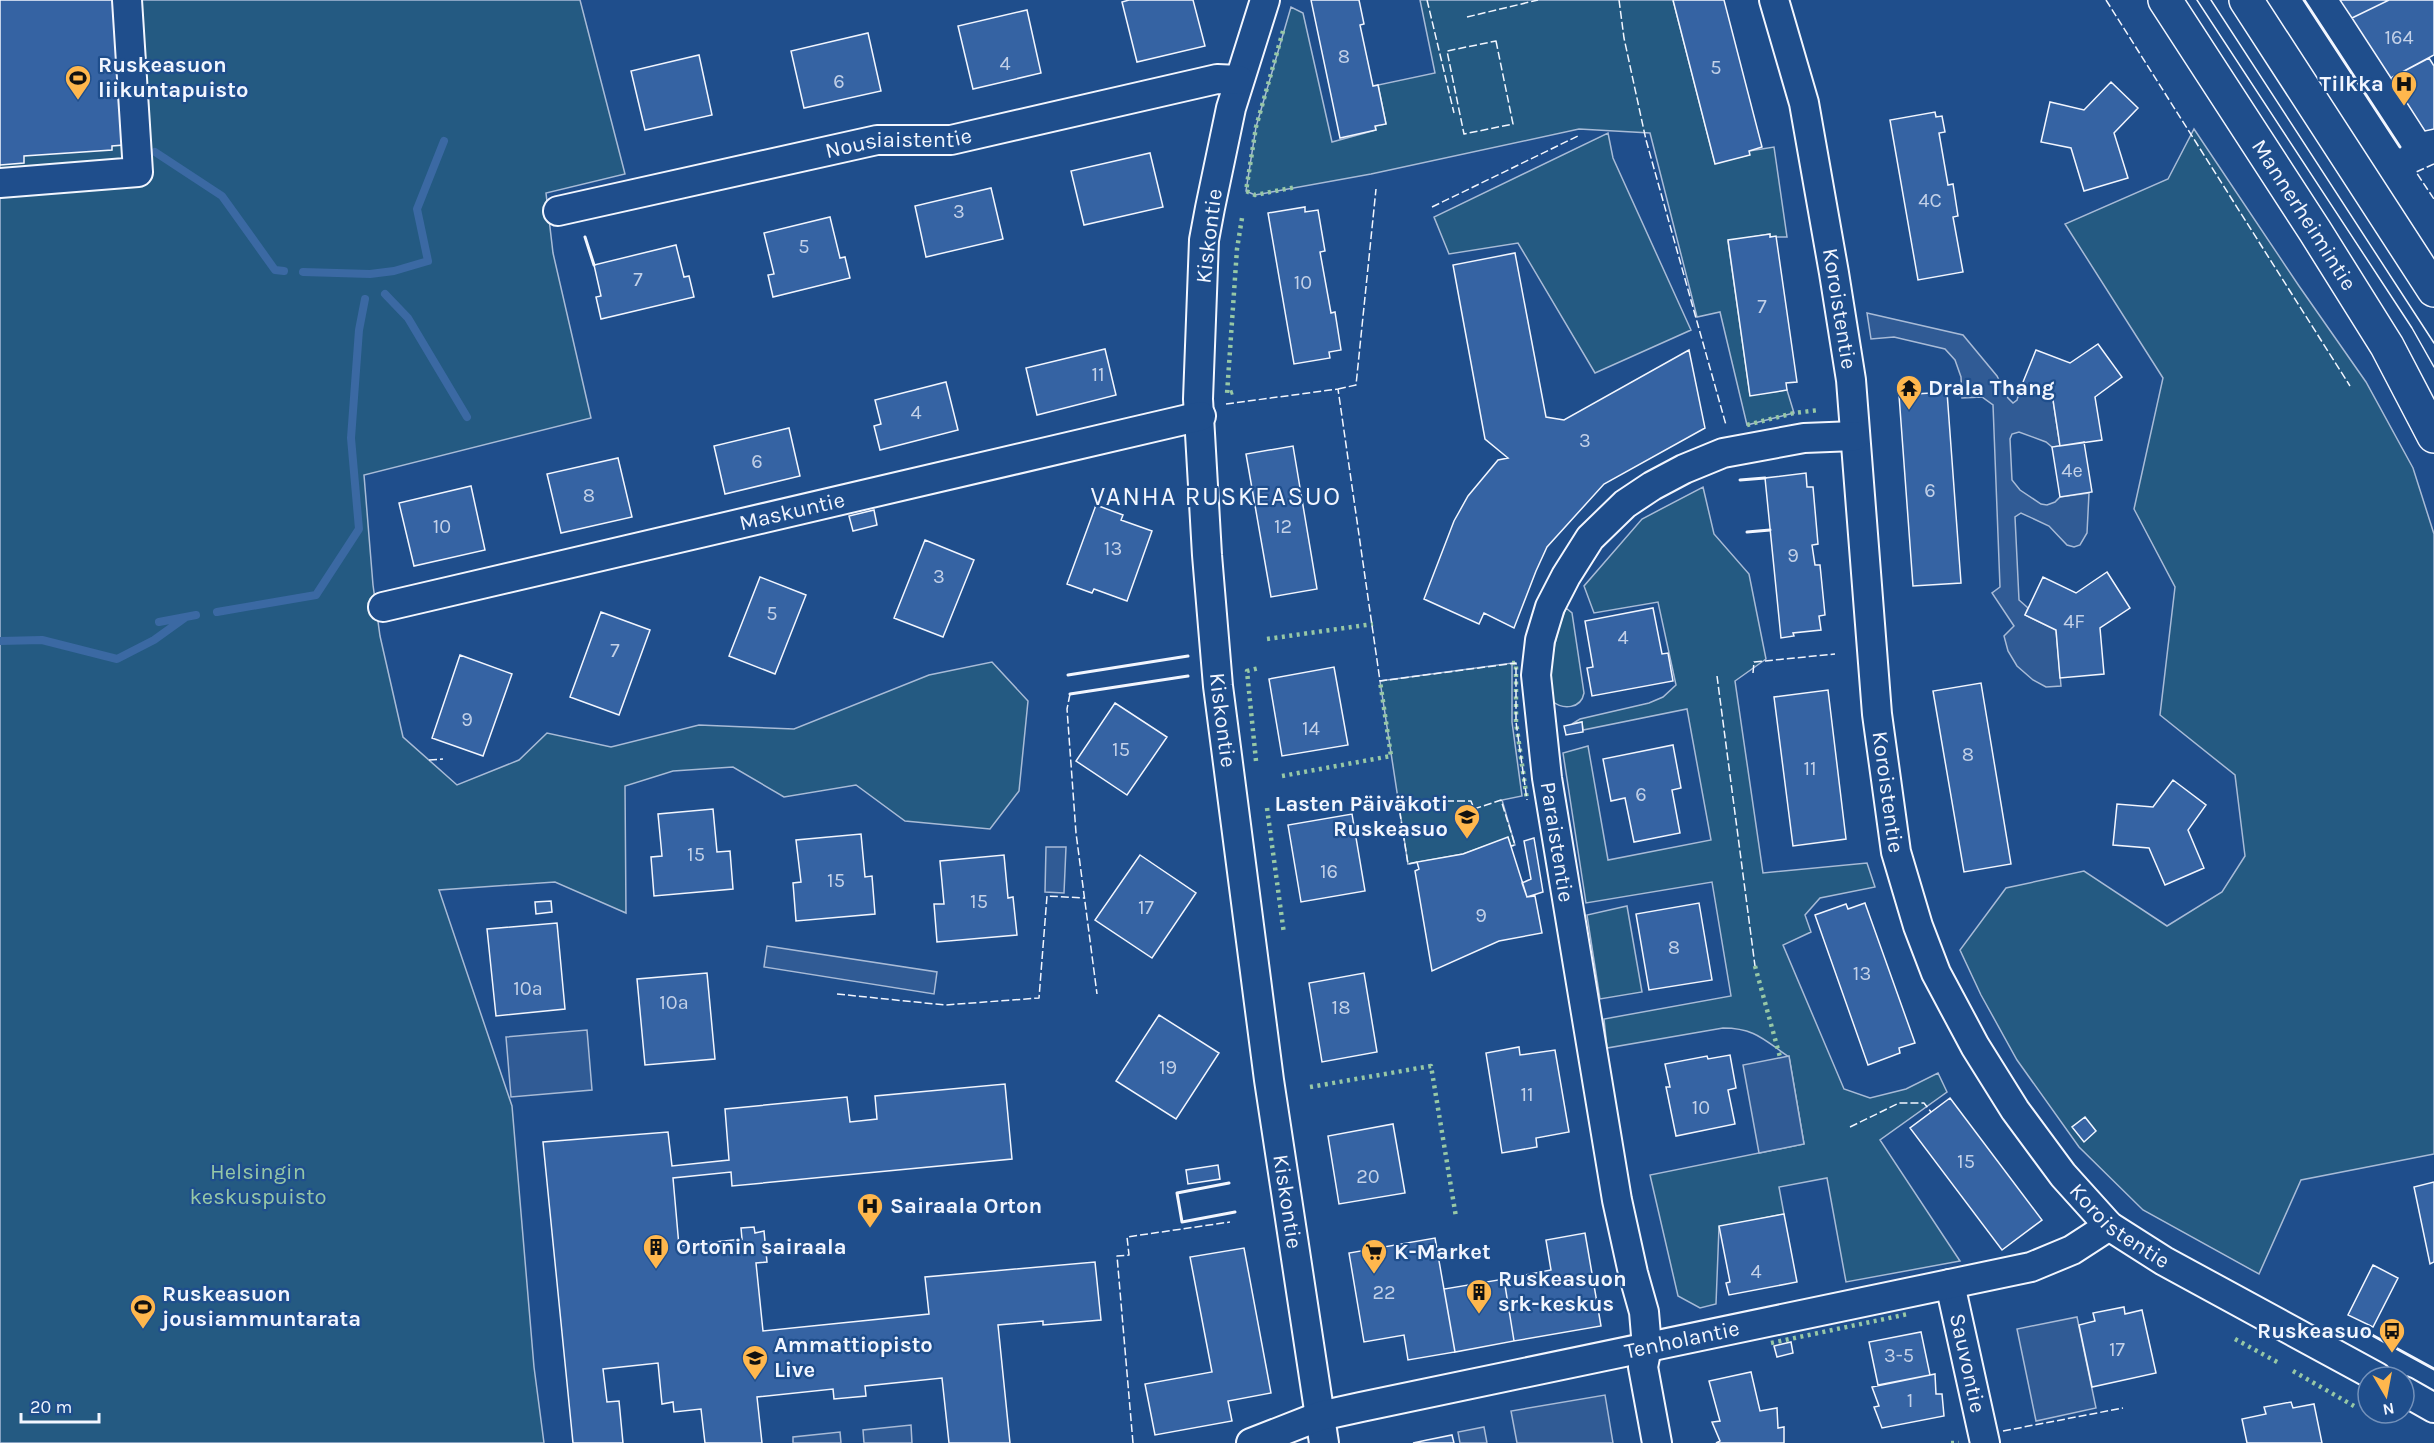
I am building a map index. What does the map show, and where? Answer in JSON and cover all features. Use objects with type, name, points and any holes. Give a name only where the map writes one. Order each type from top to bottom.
[{"type":"main road","name":"Mannerheimintie","points":[[2164,0],[2387,346],[2434,436]]},
{"type":"main road","points":[[2246,0],[2434,290]]},
{"type":"street","points":[[0,183],[138,172],[127,0]]},
{"type":"street","name":"Kiskontie","points":[[1265,0],[1231,108],[1204,240],[1198,399],[1201,416],[1207,555],[1218,686],[1269,1080],[1322,1430]]},
{"type":"street","name":"Koroistentie","points":[[1774,0],[1804,103],[1851,380],[1871,645],[1885,786],[1896,852],[1918,926],[1941,983],[1975,1046],[2009,1101],[2063,1175],[2109,1226],[2164,1261],[2356,1366]]},
{"type":"street","name":"Nousiaistentie","points":[[558,211],[877,140],[951,140],[1217,79],[1239,80]]},
{"type":"street","name":"Maskuntie","points":[[383,607],[1201,416]]},
{"type":"street","name":"Paraistentie","points":[[1657,1443],[1643,1367],[1647,1347],[1642,1298],[1633,1273],[1617,1200],[1546,778],[1536,675],[1540,640],[1550,607],[1590,538],[1625,504],[1652,486],[1684,469],[1723,453],[1804,438],[1855,436]]},
{"type":"street","name":"Tenholantie","points":[[1251,1443],[1322,1430],[1647,1347],[2031,1267],[2072,1250],[2109,1226]]},
{"type":"street","name":"Sauvontie","points":[[1950,1284],[1985,1443]]},
{"type":"street","points":[[2416,1398],[2434,1408]]},
{"type":"green space","name":"Helsingin keskuspuisto","points":[[0,0],[580,0],[625,174],[546,193],[553,253],[591,418],[364,475],[373,585],[380,636],[403,737],[457,785],[519,760],[547,733],[611,747],[699,725],[794,729],[929,675],[992,662],[1028,701],[1019,791],[990,829],[905,821],[856,785],[784,797],[733,767],[673,771],[625,786],[626,913],[555,882],[439,890],[512,1106],[534,1367],[544,1443],[0,1443]]},
{"type":"green space","points":[[1420,0],[1673,0],[1715,163],[1749,155],[1749,151],[1774,147],[1787,237],[1770,237],[1770,234],[1728,241],[1750,395],[1787,390],[1794,413],[1747,425],[1720,312],[1697,317],[1650,133],[1579,129],[1371,174],[1255,195],[1246,191],[1256,127],[1291,7],[1303,13],[1332,142],[1376,130],[1375,126],[1386,124],[1378,85],[1435,73]]},
{"type":"green space","points":[[2194,129],[2366,382],[2413,468],[2434,534],[2434,1154],[2301,1180],[2259,1274],[2143,1210],[2079,1147],[2017,1060],[1981,995],[1960,950],[2006,888],[2084,871],[2167,926],[2222,892],[2245,856],[2235,775],[2160,715],[2175,587],[2134,509],[2163,378],[2065,224],[2168,179]]},
{"type":"green space","points":[[1608,133],[1613,158],[1691,330],[1595,373],[1518,243],[1449,254],[1434,217]]},
{"type":"green space","points":[[1703,487],[1714,534],[1749,574],[1766,659],[1735,681],[1763,873],[1867,863],[1875,887],[1820,898],[1805,915],[1811,932],[1783,945],[1844,1089],[1870,1098],[1906,1089],[1938,1073],[1947,1092],[1880,1140],[1960,1261],[1846,1282],[1827,1178],[1779,1187],[1784,1214],[1719,1227],[1716,1304],[1700,1308],[1678,1296],[1650,1175],[1804,1144],[1789,1057],[1766,1040],[1751,1033],[1723,1028],[1607,1048],[1604,1019],[1731,996],[1712,882],[1586,903],[1563,753],[1588,746],[1608,860],[1711,840],[1687,709],[1583,730],[1582,722],[1572,724],[1580,719],[1649,703],[1663,697],[1676,685],[1658,602],[1594,613],[1584,586],[1642,519]]},
{"type":"green space","points":[[1566,608],[1572,613],[1584,693],[1579,702],[1566,707],[1552,701],[1551,677],[1555,642]]},
{"type":"green space","points":[[1512,663],[1512,722],[1522,796],[1502,800],[1515,845],[1511,846],[1508,838],[1463,854],[1408,864],[1380,681]]},
{"type":"green space","points":[[1627,906],[1642,992],[1600,999],[1587,915]]},
{"type":"shaded area","points":[[1867,313],[1963,335],[1997,376],[2013,403],[2017,400],[2021,387],[2053,400],[2060,446],[2052,447],[2046,442],[2019,432],[2012,434],[2010,439],[2012,480],[2020,490],[2041,504],[2047,505],[2060,497],[2089,493],[2087,533],[2080,545],[2074,547],[2067,545],[2049,526],[2021,513],[2015,517],[2019,600],[2028,608],[2025,615],[2056,630],[2061,686],[2046,687],[2033,680],[2017,666],[2008,651],[2004,636],[2014,626],[1992,593],[2000,587],[1993,405],[1982,397],[1962,398],[1961,377],[1955,360],[1945,349],[1894,337],[1871,339]]},
{"type":"shaded area","points":[[1046,847],[1066,847],[1064,893],[1045,892]]},
{"type":"shaded area","points":[[767,946],[937,972],[934,994],[764,967]]},
{"type":"shaded area","points":[[587,1030],[592,1090],[511,1097],[506,1037]]},
{"type":"shaded area","points":[[1789,1056],[1804,1144],[1759,1153],[1743,1065]]},
{"type":"shaded area","points":[[2077,1317],[2096,1408],[2036,1421],[2017,1329]]},
{"type":"shaded area","points":[[1605,1395],[1613,1443],[1517,1443],[1511,1411]]},
{"type":"shaded area","points":[[911,1425],[912,1443],[864,1443],[863,1430]]},
{"type":"shaded area","points":[[1484,1427],[1487,1443],[1460,1443],[1458,1432]]},
{"type":"shaded area","points":[[840,1432],[841,1443],[793,1443],[793,1437]]},
{"type":"building","points":[[0,0],[115,0],[124,145],[112,146],[112,150],[24,156],[24,163],[0,165]]},
{"type":"building","points":[[1129,0],[1193,0],[1205,46],[1137,62],[1122,2]]},
{"type":"building","points":[[1311,0],[1359,0],[1364,24],[1360,25],[1373,86],[1378,85],[1386,124],[1375,126],[1376,130],[1340,138]]},
{"type":"building","points":[[1673,0],[1724,0],[1762,147],[1749,151],[1750,155],[1715,164]]},
{"type":"building","points":[[2340,0],[2389,0],[2352,18]]},
{"type":"building","points":[[2389,0],[2434,0],[2434,55],[2391,78],[2352,18]]},
{"type":"building","points":[[1027,10],[1041,73],[973,89],[958,26]]},
{"type":"building","points":[[868,33],[881,91],[804,108],[791,51]]},
{"type":"building","points":[[699,55],[712,115],[645,130],[631,71]]},
{"type":"building","points":[[2429,58],[2434,66],[2434,129],[2425,131],[2391,78]]},
{"type":"building","points":[[2111,82],[2138,108],[2114,133],[2128,178],[2084,191],[2071,148],[2041,142],[2050,102],[2084,110]]},
{"type":"building","points":[[1935,112],[1936,117],[1942,116],[1945,132],[1939,133],[1948,185],[1953,184],[1958,216],[1953,217],[1963,272],[1918,280],[1890,120]]},
{"type":"building","points":[[1150,153],[1163,207],[1084,225],[1071,171]]},
{"type":"building","points":[[991,188],[1003,239],[926,257],[915,206]]},
{"type":"building","points":[[1305,207],[1305,212],[1318,210],[1325,251],[1320,252],[1331,313],[1335,312],[1341,350],[1329,352],[1330,358],[1294,364],[1268,213]]},
{"type":"building","points":[[830,217],[840,258],[845,257],[850,278],[773,297],[768,275],[774,274],[764,233]]},
{"type":"building","points":[[1770,234],[1770,237],[1776,236],[1797,382],[1786,383],[1787,390],[1750,396],[1728,240]]},
{"type":"building","points":[[676,245],[684,277],[689,276],[694,297],[601,319],[596,297],[601,296],[594,265]]},
{"type":"building","points":[[1515,253],[1546,417],[1564,420],[1689,350],[1705,428],[1604,484],[1547,547],[1514,628],[1484,613],[1479,624],[1424,599],[1454,521],[1468,496],[1498,460],[1508,458],[1485,439],[1453,265]]},
{"type":"building","points":[[2098,344],[2122,377],[2095,397],[2102,440],[2060,446],[2053,400],[2021,387],[2036,350],[2070,363]]},
{"type":"building","points":[[1105,349],[1116,395],[1037,415],[1026,368]]},
{"type":"building","points":[[946,382],[958,430],[880,450],[874,426],[881,424],[875,400]]},
{"type":"building","points":[[1947,392],[1961,583],[1913,586],[1899,395]]},
{"type":"building","points":[[789,428],[800,476],[725,494],[714,446]]},
{"type":"building","points":[[2084,442],[2092,492],[2060,497],[2052,447]]},
{"type":"building","points":[[1293,446],[1317,589],[1271,597],[1246,454]]},
{"type":"building","points":[[618,458],[632,517],[561,533],[547,474]]},
{"type":"building","points":[[1806,473],[1807,487],[1813,487],[1818,544],[1812,545],[1815,565],[1820,565],[1825,615],[1819,616],[1821,630],[1793,633],[1794,636],[1781,638],[1765,478]]},
{"type":"building","points":[[471,486],[485,550],[414,566],[399,503]]},
{"type":"building","points":[[1096,505],[1123,515],[1121,520],[1152,531],[1127,601],[1094,589],[1092,593],[1067,584]]},
{"type":"building","points":[[874,510],[877,525],[853,531],[849,516]]},
{"type":"building","points":[[925,540],[974,560],[943,637],[894,618]]},
{"type":"building","points":[[2107,572],[2130,608],[2100,628],[2104,674],[2060,678],[2056,630],[2025,615],[2043,577],[2076,593]]},
{"type":"building","points":[[760,577],[806,595],[775,674],[729,656]]},
{"type":"building","points":[[1653,608],[1662,654],[1668,653],[1673,681],[1592,696],[1587,668],[1593,667],[1585,621]]},
{"type":"building","points":[[601,612],[650,630],[619,715],[570,697]]},
{"type":"building","points":[[460,655],[512,674],[483,756],[432,738]]},
{"type":"building","points":[[1334,667],[1348,745],[1282,756],[1269,679]]},
{"type":"building","points":[[1981,683],[2011,864],[1964,872],[1933,691]]},
{"type":"building","points":[[1828,690],[1846,839],[1793,846],[1774,697]]},
{"type":"building","points":[[1115,703],[1167,737],[1127,795],[1076,761]]},
{"type":"building","points":[[1582,722],[1583,732],[1566,735],[1564,726]]},
{"type":"building","points":[[1673,745],[1681,788],[1672,790],[1680,833],[1634,842],[1625,798],[1611,801],[1603,759]]},
{"type":"building","points":[[2173,780],[2206,805],[2188,830],[2204,868],[2165,885],[2149,848],[2113,845],[2117,804],[2153,807]]},
{"type":"building","points":[[713,809],[717,852],[730,851],[733,889],[654,896],[651,857],[662,856],[658,814]]},
{"type":"building","points":[[1352,814],[1365,891],[1301,902],[1288,825]]},
{"type":"building","points":[[861,834],[865,877],[872,876],[875,914],[796,921],[793,883],[801,882],[796,840]]},
{"type":"building","points":[[1508,837],[1527,897],[1535,896],[1542,933],[1499,941],[1432,971],[1415,871],[1419,869],[1417,862],[1463,854]]},
{"type":"building","points":[[1534,838],[1543,892],[1527,897],[1522,883],[1531,879],[1524,841]]},
{"type":"building","points":[[1004,855],[1008,898],[1013,897],[1017,935],[937,942],[934,904],[944,904],[940,861]]},
{"type":"building","points":[[1140,855],[1196,893],[1152,958],[1095,920]]},
{"type":"building","points":[[551,901],[552,912],[536,914],[535,902]]},
{"type":"building","points":[[1699,903],[1712,980],[1649,990],[1636,914]]},
{"type":"building","points":[[1865,903],[1915,1043],[1899,1048],[1900,1053],[1868,1065],[1815,915],[1846,904],[1848,909]]},
{"type":"building","points":[[557,923],[565,1009],[496,1016],[487,929]]},
{"type":"building","points":[[707,973],[715,1059],[645,1065],[637,979]]},
{"type":"building","points":[[1364,973],[1377,1052],[1322,1062],[1309,983]]},
{"type":"building","points":[[1159,1015],[1219,1053],[1176,1119],[1116,1081]]},
{"type":"building","points":[[1519,1047],[1520,1055],[1555,1050],[1569,1132],[1536,1138],[1537,1147],[1502,1153],[1486,1053]]},
{"type":"building","points":[[1730,1055],[1736,1088],[1728,1090],[1735,1124],[1676,1136],[1666,1087],[1670,1087],[1665,1064],[1707,1056],[1708,1059]]},
{"type":"building","name":"Ortonin sairaala","points":[[1005,1084],[1012,1159],[732,1186],[731,1172],[673,1178],[679,1246],[742,1239],[741,1228],[754,1227],[755,1233],[764,1231],[767,1262],[756,1263],[763,1331],[929,1314],[925,1277],[1095,1262],[1101,1320],[1043,1325],[1043,1321],[998,1325],[1010,1443],[949,1443],[942,1378],[865,1386],[866,1396],[834,1399],[833,1389],[757,1397],[762,1443],[705,1443],[701,1409],[674,1412],[673,1402],[662,1404],[658,1363],[603,1369],[607,1402],[619,1401],[623,1443],[573,1443],[543,1142],[668,1132],[672,1166],[729,1160],[725,1109],[847,1097],[850,1122],[877,1119],[875,1096]]},
{"type":"building","points":[[1950,1098],[2042,1220],[2002,1250],[1910,1128]]},
{"type":"building","points":[[2085,1117],[2096,1131],[2084,1142],[2072,1127]]},
{"type":"building","points":[[1393,1124],[1405,1193],[1339,1204],[1328,1136]]},
{"type":"building","points":[[1218,1165],[1220,1179],[1188,1184],[1186,1170]]},
{"type":"building","points":[[2434,1182],[2434,1262],[2430,1264],[2414,1187]]},
{"type":"building","points":[[1784,1214],[1797,1282],[1729,1295],[1726,1283],[1730,1282],[1719,1226]]},
{"type":"building","points":[[1585,1233],[1601,1326],[1514,1341],[1504,1279],[1551,1270],[1546,1240]]},
{"type":"building","points":[[1435,1238],[1455,1352],[1408,1360],[1404,1335],[1364,1342],[1349,1253]]},
{"type":"building","points":[[1244,1248],[1271,1393],[1228,1401],[1232,1421],[1155,1435],[1145,1384],[1212,1372],[1190,1257]]},
{"type":"building","points":[[2373,1265],[2398,1278],[2373,1327],[2348,1315]]},
{"type":"building","name":"Ruskeasuon srk-keskus","points":[[1504,1279],[1514,1341],[1455,1352],[1444,1289]]},
{"type":"building","points":[[2124,1307],[2125,1314],[2142,1310],[2156,1373],[2092,1387],[2079,1325],[2095,1321],[2093,1313]]},
{"type":"building","points":[[1921,1332],[1930,1375],[1878,1385],[1869,1342]]},
{"type":"building","points":[[1791,1342],[1793,1353],[1777,1357],[1774,1346]]},
{"type":"building","points":[[1751,1372],[1760,1411],[1777,1408],[1778,1428],[1784,1427],[1784,1443],[1716,1443],[1720,1441],[1712,1422],[1720,1421],[1709,1381]]},
{"type":"building","points":[[1935,1374],[1936,1394],[1942,1394],[1944,1416],[1882,1428],[1874,1407],[1879,1406],[1872,1387]]},
{"type":"building","points":[[2291,1402],[2293,1408],[2314,1404],[2322,1443],[2247,1443],[2242,1419],[2266,1414],[2264,1407]]},
{"type":"building","points":[[1452,1435],[1454,1443],[1413,1443],[1427,1440]]},
{"type":"waterway","points":[[303,272],[370,274],[394,271],[428,261],[417,209],[444,141]]},
{"type":"waterway","points":[[155,152],[222,196],[275,270],[284,271]]},
{"type":"waterway","points":[[385,294],[408,318],[467,417]]},
{"type":"waterway","points":[[217,612],[316,595],[359,529],[351,438],[359,330],[365,299]]},
{"type":"waterway","points":[[159,622],[196,615]]},
{"type":"waterway","points":[[0,641],[42,640],[117,659],[154,640],[186,617]]},
{"type":"tram line","points":[[2197,0],[2412,328],[2434,367]]},
{"type":"tram line","points":[[2211,0],[2434,343]]},
{"type":"hedge","points":[[1283,31],[1256,127],[1246,191],[1255,195],[1296,187]]},
{"type":"hedge","points":[[1233,392],[1227,394],[1237,249],[1242,218]]},
{"type":"hedge","points":[[1747,425],[1794,413],[1819,410]]},
{"type":"hedge","points":[[1267,639],[1373,624]]},
{"type":"hedge","points":[[1512,663],[1516,663],[1516,722],[1527,800]]},
{"type":"hedge","points":[[1256,761],[1247,671],[1259,668]]},
{"type":"hedge","points":[[1282,776],[1391,756],[1380,681]]},
{"type":"hedge","points":[[1267,808],[1284,934]]},
{"type":"hedge","points":[[1755,966],[1780,1057]]},
{"type":"hedge","points":[[1310,1087],[1431,1066],[1456,1217]]},
{"type":"hedge","points":[[1771,1343],[1908,1314]]},
{"type":"hedge","points":[[2235,1339],[2279,1363]]},
{"type":"hedge","points":[[2293,1371],[2354,1406]]},
{"type":"hedge","points":[[1951,1443],[1959,1443]]},
{"type":"fence","points":[[1427,0],[1454,113]]},
{"type":"fence","points":[[1467,17],[1538,0]]},
{"type":"fence","points":[[1619,0],[1624,38],[1646,140],[1726,425]]},
{"type":"fence","points":[[2106,0],[2350,386]]},
{"type":"fence","points":[[1496,41],[1513,124],[1464,134],[1447,51],[1496,41]]},
{"type":"fence","points":[[1432,207],[1580,135]]},
{"type":"fence","points":[[2434,164],[2416,172],[2434,199]]},
{"type":"fence","points":[[1338,389],[1356,385],[1376,189]]},
{"type":"fence","points":[[1226,404],[1338,389],[1380,681],[1516,663],[1516,722],[1527,800]]},
{"type":"fence","points":[[1753,673],[1754,662],[1835,654]]},
{"type":"fence","points":[[1717,676],[1755,966]]},
{"type":"fence","points":[[1070,694],[1067,709],[1076,833],[1097,994]]},
{"type":"fence","points":[[429,760],[443,759]]},
{"type":"fence","points":[[1417,862],[1408,864],[1398,801],[1471,801],[1474,809],[1501,800],[1515,845],[1511,846]]},
{"type":"fence","points":[[837,994],[945,1005],[1039,998],[1047,896],[1084,898]]},
{"type":"fence","points":[[1850,1127],[1899,1103],[1924,1103],[1931,1112]]},
{"type":"fence","points":[[1133,1443],[1117,1256],[1129,1255],[1127,1237],[1230,1222]]},
{"type":"fence","points":[[2003,1431],[2123,1408]]},
{"type":"wall","points":[[2304,0],[2400,147]]},
{"type":"wall","points":[[585,237],[594,265]]},
{"type":"wall","points":[[1740,480],[1765,478]]},
{"type":"wall","points":[[1747,532],[1770,530]]},
{"type":"wall","points":[[1068,675],[1188,656]]},
{"type":"wall","points":[[1070,694],[1188,676]]},
{"type":"wall","points":[[1229,1183],[1177,1193],[1182,1222],[1235,1212]]},
{"type":"wall","points":[[2361,1329],[2434,1369]]},
{"type":"place","name":"Ruskeasuon liikuntapuisto","points":[[78,101]]},
{"type":"place","name":"Tilkka","points":[[2404,107]]},
{"type":"place","name":"Drala Thang","points":[[1909,411]]},
{"type":"place","name":"Lasten Päiväkoti Ruskeasuo","points":[[1467,840]]},
{"type":"place","name":"Sairaala Orton","points":[[870,1229]]},
{"type":"place","name":"Ortonin sairaala","points":[[656,1270]]},
{"type":"place","name":"K-Market","points":[[1374,1275]]},
{"type":"place","name":"Ruskeasuon srk-keskus","points":[[1479,1315]]},
{"type":"place","name":"Ruskeasuon jousiammuntarata","points":[[143,1330]]},
{"type":"place","name":"Ruskeasuo","points":[[2392,1354]]},
{"type":"place","name":"Ammattiopisto Live","points":[[755,1381]]},
{"type":"district","name":"VANHA RUSKEASUO","points":[[1216,496]]}]
